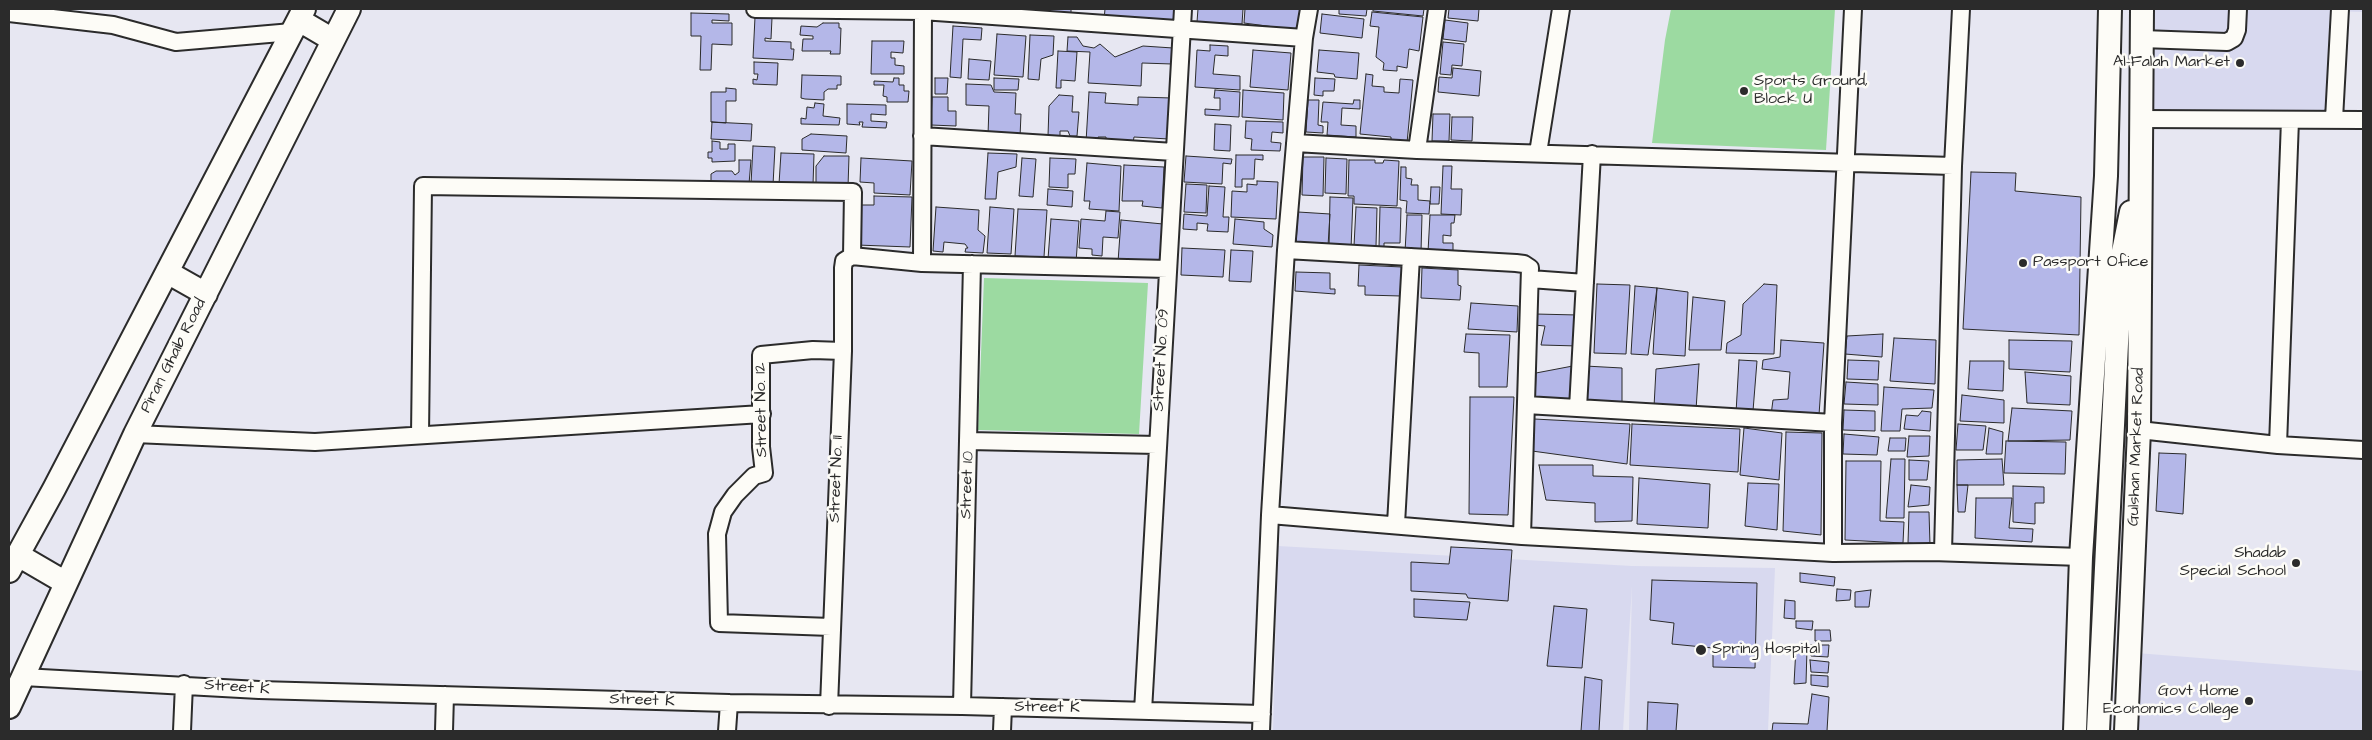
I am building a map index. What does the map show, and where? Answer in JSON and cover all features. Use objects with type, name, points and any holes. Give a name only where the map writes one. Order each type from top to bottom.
[{"type":"main road","name":"Piran Ghaib Road","points":[[9,707],[135,434],[349,9]]},
{"type":"main road","name":"Gulshan Market Road","points":[[2076,731],[2081,557],[2106,176],[2110,9]]},
{"type":"main road","name":"Gulshan Market Road","points":[[2126,731],[2139,430],[2142,9]]},
{"type":"main road","points":[[66,583],[13,563],[299,20],[333,40]]},
{"type":"main road","name":"Gulshan Market Road","points":[[2098,731],[2121,262],[2141,162]]},
{"type":"main road","name":"Gulshan Market Road","points":[[2106,176],[2121,262]]},
{"type":"main road","points":[[167,272],[206,294]]},
{"type":"street","points":[[764,9],[922,10],[1304,38]]},
{"type":"street","name":"Street No. 09","points":[[1143,711],[1183,9]]},
{"type":"street","points":[[1261,731],[1270,516],[1286,250],[1304,38],[1309,9]]},
{"type":"street","points":[[1417,150],[1437,9]]},
{"type":"street","points":[[1538,153],[1561,9]]},
{"type":"street","points":[[1833,552],[1833,423],[1853,9]]},
{"type":"street","points":[[1942,552],[1953,166],[1961,9]]},
{"type":"street","points":[[2142,39],[2227,42],[2234,38],[2237,30],[2238,9]]},
{"type":"street","points":[[2334,120],[2340,9]]},
{"type":"street","points":[[922,10],[922,263]]},
{"type":"street","points":[[9,13],[113,26],[176,42],[299,20]]},
{"type":"street","points":[[2142,119],[2363,120]]},
{"type":"street","points":[[2278,445],[2290,120]]},
{"type":"street","points":[[922,136],[1174,152]]},
{"type":"street","points":[[1295,143],[1417,150],[1953,166]]},
{"type":"street","points":[[1578,408],[1592,154]]},
{"type":"street","points":[[420,435],[423,186],[854,192],[852,256],[922,263],[1168,268]]},
{"type":"street","points":[[1286,250],[1524,264],[1530,268],[1522,536]]},
{"type":"street","name":"Street No. 11","points":[[830,706],[843,268],[844,260],[852,256]]},
{"type":"street","points":[[1396,524],[1412,257]]},
{"type":"street","name":"Street 10","points":[[962,706],[972,264]]},
{"type":"street","points":[[1530,279],[1585,283]]},
{"type":"street","name":"Street No. 12","points":[[831,627],[719,623],[717,534],[723,512],[731,500],[754,476],[764,473],[760,355],[806,351],[842,351]]},
{"type":"street","points":[[1526,405],[1833,423]]},
{"type":"street","points":[[135,434],[315,442],[762,414]]},
{"type":"street","points":[[2139,430],[2278,445],[2363,450]]},
{"type":"street","points":[[969,441],[1157,445]]},
{"type":"street","points":[[1270,516],[1396,524],[1522,536],[1833,552],[1942,552],[2081,557]]},
{"type":"street","name":"Street K","points":[[23,676],[184,684],[259,690],[729,704],[962,706],[1262,714]]},
{"type":"street","points":[[182,731],[184,684]]},
{"type":"street","points":[[444,731],[445,695]]},
{"type":"street","points":[[727,731],[729,704]]},
{"type":"street","points":[[1002,731],[1003,707]]},
{"type":"shaded area","name":"Al-Falah Market","points":[[2151,9],[2363,9],[2363,12],[2333,11],[2329,114],[2148,114]]},
{"type":"shaded area","points":[[1278,546],[1632,566],[1775,568],[1768,731],[1629,731],[1632,586],[1623,731],[1273,731]]},
{"type":"shaded area","name":"Govt Home Economics College","points":[[2137,653],[2363,671],[2363,731],[2135,731]]},
{"type":"green space","name":"Sports Ground, Block U","points":[[1671,9],[1835,9],[1826,150],[1652,143],[1665,40]]},
{"type":"green space","points":[[984,278],[1148,283],[1139,434],[978,430]]},
{"type":"building","points":[[1007,9],[1037,9],[1037,13],[1007,11]]},
{"type":"building","points":[[1042,9],[1071,9],[1071,16],[1042,15]]},
{"type":"building","points":[[1105,9],[1180,9],[1179,24],[1104,20]]},
{"type":"building","points":[[1198,9],[1243,9],[1242,24],[1197,22]]},
{"type":"building","points":[[1245,9],[1300,9],[1297,30],[1244,23]]},
{"type":"building","points":[[1339,9],[1367,9],[1366,16],[1339,14]]},
{"type":"building","points":[[1373,9],[1424,9],[1423,16],[1373,11]]},
{"type":"building","points":[[1449,9],[1479,9],[1478,21],[1448,18]]},
{"type":"building","points":[[1372,12],[1423,17],[1419,51],[1409,49],[1407,68],[1397,66],[1397,71],[1383,70],[1384,63],[1376,57],[1379,27],[1370,26]]},
{"type":"building","points":[[691,13],[729,14],[729,21],[712,20],[712,23],[732,23],[732,45],[712,44],[711,70],[700,70],[701,36],[691,36]]},
{"type":"building","points":[[1322,14],[1364,19],[1362,38],[1320,33]]},
{"type":"building","points":[[755,17],[772,18],[771,39],[765,38],[765,41],[791,42],[791,49],[794,49],[793,60],[753,58]]},
{"type":"building","points":[[1445,20],[1468,23],[1466,42],[1443,39]]},
{"type":"building","points":[[823,23],[839,23],[839,28],[841,28],[840,54],[830,54],[831,51],[802,51],[803,39],[813,39],[813,36],[800,35],[801,26],[817,27]]},
{"type":"building","points":[[953,26],[982,28],[981,40],[963,39],[961,78],[950,77]]},
{"type":"building","points":[[997,34],[1026,36],[1023,77],[994,75]]},
{"type":"building","points":[[1030,35],[1054,36],[1053,55],[1041,59],[1039,80],[1028,79]]},
{"type":"building","points":[[1068,37],[1077,37],[1083,46],[1094,48],[1100,44],[1115,57],[1143,46],[1173,48],[1172,64],[1142,63],[1141,86],[1088,83],[1090,52],[1067,51]]},
{"type":"building","points":[[872,41],[904,41],[903,53],[891,52],[891,58],[895,58],[895,65],[904,66],[904,74],[871,74]]},
{"type":"building","points":[[1443,42],[1464,44],[1462,66],[1452,65],[1451,75],[1440,74]]},
{"type":"building","points":[[1210,45],[1228,46],[1228,56],[1215,55],[1213,74],[1240,76],[1240,90],[1195,87],[1197,50],[1210,51]]},
{"type":"building","points":[[1253,50],[1291,53],[1288,90],[1250,87]]},
{"type":"building","points":[[1319,50],[1359,53],[1357,79],[1335,77],[1334,74],[1317,72]]},
{"type":"building","points":[[1058,51],[1077,52],[1075,81],[1061,80],[1061,88],[1056,88]]},
{"type":"building","points":[[969,59],[991,61],[989,80],[968,79]]},
{"type":"building","points":[[754,62],[778,63],[777,85],[753,84],[753,79],[757,80],[758,74],[754,74]]},
{"type":"building","points":[[1453,68],[1481,71],[1479,96],[1438,92],[1439,77],[1452,78]]},
{"type":"building","points":[[1366,74],[1373,75],[1372,86],[1384,87],[1384,92],[1399,93],[1400,79],[1413,80],[1407,143],[1391,141],[1391,137],[1360,134]]},
{"type":"building","points":[[802,75],[841,76],[841,85],[837,85],[837,89],[828,89],[824,92],[824,100],[801,98]]},
{"type":"building","points":[[894,78],[899,78],[899,85],[904,85],[904,91],[909,91],[908,102],[887,102],[887,97],[883,96],[884,85],[874,85],[874,81],[893,82]]},
{"type":"building","points":[[935,78],[948,78],[947,94],[935,94]]},
{"type":"building","points":[[994,78],[1019,79],[1018,90],[994,90]]},
{"type":"building","points":[[1315,78],[1335,79],[1334,91],[1323,91],[1323,96],[1314,95]]},
{"type":"building","points":[[966,84],[991,85],[994,92],[1016,93],[1015,114],[1021,114],[1020,137],[988,135],[989,106],[966,105]]},
{"type":"building","points":[[726,88],[736,89],[736,101],[726,101],[726,123],[711,122],[711,92],[726,92]]},
{"type":"building","points":[[1215,90],[1240,92],[1239,117],[1205,115],[1205,109],[1220,110],[1220,98],[1214,98]]},
{"type":"building","points":[[1243,90],[1284,93],[1283,120],[1242,117]]},
{"type":"building","points":[[1089,92],[1106,93],[1105,103],[1138,105],[1138,97],[1172,98],[1169,139],[1134,137],[1133,143],[1106,141],[1106,137],[1098,137],[1098,143],[1086,142]]},
{"type":"building","points":[[1059,95],[1073,96],[1072,112],[1079,112],[1077,136],[1070,136],[1068,131],[1060,131],[1060,136],[1048,136],[1049,106]]},
{"type":"building","points":[[932,97],[948,97],[948,111],[956,111],[956,126],[931,125]]},
{"type":"building","points":[[1308,100],[1319,100],[1318,125],[1323,126],[1323,133],[1306,132]]},
{"type":"building","points":[[1354,100],[1360,100],[1360,109],[1342,108],[1341,125],[1356,126],[1356,137],[1327,135],[1328,122],[1321,122],[1323,102],[1353,104]]},
{"type":"building","points":[[815,103],[824,104],[823,116],[840,118],[839,125],[801,124],[801,118],[806,119],[807,107],[814,108]]},
{"type":"building","points":[[847,104],[886,105],[886,115],[871,114],[871,121],[887,122],[886,128],[862,127],[863,122],[859,122],[860,125],[847,124]]},
{"type":"building","points":[[1433,114],[1450,114],[1449,141],[1432,141]]},
{"type":"building","points":[[1452,117],[1473,117],[1472,141],[1451,140]]},
{"type":"building","points":[[1246,121],[1283,122],[1283,133],[1272,132],[1271,142],[1281,143],[1280,151],[1251,150],[1252,139],[1245,138]]},
{"type":"building","points":[[712,122],[752,124],[751,141],[711,139]]},
{"type":"building","points":[[1215,124],[1231,125],[1230,151],[1214,150]]},
{"type":"building","points":[[811,134],[847,136],[846,153],[802,150],[802,139]]},
{"type":"building","points":[[712,141],[720,142],[720,149],[728,149],[728,144],[735,144],[735,161],[712,162],[712,158],[708,158],[708,152],[712,152]]},
{"type":"building","points":[[753,146],[775,147],[773,185],[751,184]]},
{"type":"building","points":[[781,153],[814,154],[813,185],[779,184]]},
{"type":"building","points":[[988,153],[1017,154],[1016,167],[998,172],[996,199],[985,199]]},
{"type":"building","points":[[1236,155],[1263,155],[1263,160],[1255,159],[1254,179],[1242,179],[1242,187],[1235,187]]},
{"type":"building","points":[[824,156],[849,156],[848,187],[816,186],[816,166]]},
{"type":"building","points":[[1186,156],[1232,159],[1231,164],[1223,163],[1222,184],[1184,182]]},
{"type":"building","points":[[1303,157],[1324,157],[1323,196],[1302,195]]},
{"type":"building","points":[[861,158],[912,161],[910,195],[874,193],[874,183],[860,182]]},
{"type":"building","points":[[1022,158],[1036,159],[1033,197],[1019,196]]},
{"type":"building","points":[[1050,158],[1076,159],[1075,174],[1068,174],[1068,188],[1049,187]]},
{"type":"building","points":[[1326,158],[1347,159],[1346,194],[1325,193]]},
{"type":"building","points":[[739,160],[751,160],[749,184],[711,185],[711,174],[716,171],[732,171],[735,175],[739,172]]},
{"type":"building","points":[[1349,160],[1375,160],[1375,163],[1383,163],[1384,160],[1399,161],[1397,206],[1354,204],[1354,196],[1348,196]]},
{"type":"building","points":[[1087,163],[1121,166],[1119,211],[1089,209],[1090,201],[1084,201]]},
{"type":"building","points":[[1124,165],[1164,167],[1162,208],[1142,206],[1143,201],[1122,201]]},
{"type":"building","points":[[1443,166],[1452,166],[1451,189],[1462,189],[1461,215],[1441,214]]},
{"type":"building","points":[[1401,167],[1406,167],[1406,178],[1412,179],[1411,185],[1418,185],[1418,200],[1430,201],[1429,214],[1406,213],[1407,201],[1400,200]]},
{"type":"building","name":"Passport Ofice","points":[[1971,172],[2016,173],[2015,191],[2081,197],[2079,335],[1963,329]]},
{"type":"building","points":[[1257,181],[1278,182],[1276,219],[1231,217],[1232,191],[1247,192],[1247,184],[1257,185]]},
{"type":"building","points":[[1186,184],[1207,185],[1206,213],[1184,212]]},
{"type":"building","points":[[1209,186],[1225,187],[1223,217],[1229,217],[1228,232],[1207,231],[1208,224],[1197,223],[1197,230],[1183,229],[1184,214],[1207,216]]},
{"type":"building","points":[[1431,187],[1440,187],[1439,204],[1430,204]]},
{"type":"building","points":[[1048,189],[1073,191],[1072,207],[1047,205]]},
{"type":"building","points":[[874,196],[912,197],[910,247],[857,245],[859,205],[874,205]]},
{"type":"building","points":[[1330,197],[1353,198],[1351,249],[1329,248]]},
{"type":"building","points":[[936,207],[979,210],[978,230],[985,236],[983,253],[965,252],[966,248],[968,248],[965,244],[944,242],[943,252],[933,251]]},
{"type":"building","points":[[990,207],[1014,209],[1011,254],[987,253]]},
{"type":"building","points":[[1356,207],[1377,208],[1376,246],[1354,246]]},
{"type":"building","points":[[1380,207],[1401,208],[1400,243],[1384,243],[1384,248],[1379,247]]},
{"type":"building","points":[[1018,209],[1047,210],[1044,257],[1015,256]]},
{"type":"building","points":[[1106,211],[1120,212],[1118,238],[1103,237],[1102,256],[1092,255],[1092,249],[1079,248],[1081,219],[1105,221]]},
{"type":"building","points":[[1298,212],[1330,214],[1328,246],[1296,244]]},
{"type":"building","points":[[1407,215],[1422,215],[1421,252],[1405,252]]},
{"type":"building","points":[[1430,215],[1455,215],[1454,223],[1451,223],[1451,236],[1443,235],[1443,243],[1453,243],[1453,253],[1428,252]]},
{"type":"building","points":[[1051,219],[1079,221],[1076,262],[1048,259]]},
{"type":"building","points":[[1235,219],[1264,222],[1264,229],[1273,235],[1272,247],[1233,244]]},
{"type":"building","points":[[1121,220],[1163,224],[1160,265],[1118,262]]},
{"type":"building","points":[[1182,248],[1225,250],[1223,277],[1181,275]]},
{"type":"building","points":[[1231,250],[1253,251],[1251,282],[1229,281]]},
{"type":"building","points":[[1359,265],[1402,267],[1401,296],[1365,295],[1365,286],[1358,286]]},
{"type":"building","points":[[1422,268],[1458,270],[1458,285],[1461,286],[1460,300],[1421,298]]},
{"type":"building","points":[[1296,272],[1330,273],[1330,289],[1335,289],[1335,294],[1295,291]]},
{"type":"building","points":[[1597,284],[1630,285],[1626,354],[1594,353]]},
{"type":"building","points":[[1764,284],[1777,285],[1774,354],[1726,353],[1727,343],[1741,335],[1743,304]]},
{"type":"building","points":[[1635,286],[1657,288],[1648,355],[1631,354]]},
{"type":"building","points":[[1657,288],[1688,292],[1685,356],[1653,354]]},
{"type":"building","points":[[1693,297],[1725,301],[1721,350],[1689,350]]},
{"type":"building","points":[[1471,303],[1518,306],[1517,332],[1468,329]]},
{"type":"building","points":[[1535,314],[1578,315],[1578,346],[1541,345],[1545,326],[1534,325]]},
{"type":"building","points":[[1466,334],[1510,335],[1507,387],[1479,387],[1479,353],[1464,352]]},
{"type":"building","points":[[1883,334],[1882,357],[1845,354],[1847,336]]},
{"type":"building","points":[[1894,338],[1936,340],[1935,384],[1890,381]]},
{"type":"building","points":[[1781,340],[1824,343],[1819,415],[1771,415],[1773,400],[1788,399],[1790,372],[1762,369],[1763,360],[1780,357]]},
{"type":"building","points":[[2009,340],[2072,341],[2070,372],[2009,369]]},
{"type":"building","points":[[1739,360],[1757,361],[1753,411],[1736,413]]},
{"type":"building","points":[[1848,360],[1879,361],[1878,380],[1847,379]]},
{"type":"building","points":[[1970,361],[2004,361],[2003,391],[1968,389]]},
{"type":"building","points":[[1699,364],[1696,410],[1654,407],[1656,369]]},
{"type":"building","points":[[1578,365],[1575,404],[1535,401],[1536,373]]},
{"type":"building","points":[[1585,366],[1622,368],[1622,404],[1584,401]]},
{"type":"building","points":[[2025,372],[2071,376],[2070,405],[2027,403]]},
{"type":"building","points":[[1846,382],[1878,384],[1878,405],[1844,404]]},
{"type":"building","points":[[1884,387],[1934,390],[1932,408],[1902,409],[1900,431],[1881,431]]},
{"type":"building","points":[[1962,395],[2004,400],[2004,423],[1960,421]]},
{"type":"building","points":[[1470,397],[1514,397],[1508,515],[1469,514]]},
{"type":"building","points":[[2012,408],[2072,411],[2070,440],[2008,441]]},
{"type":"building","points":[[1844,410],[1875,411],[1875,431],[1843,430]]},
{"type":"building","points":[[1922,411],[1931,412],[1930,431],[1904,429],[1906,415],[1918,416]]},
{"type":"building","points":[[1534,419],[1630,424],[1627,464],[1532,451]]},
{"type":"building","points":[[1632,424],[1740,429],[1738,472],[1630,465]]},
{"type":"building","points":[[1958,424],[1986,426],[1983,450],[1956,450]]},
{"type":"building","points":[[1744,428],[1782,433],[1779,480],[1740,475]]},
{"type":"building","points":[[1989,428],[2003,432],[2002,454],[1986,454]]},
{"type":"building","points":[[1786,432],[1822,433],[1821,535],[1783,531]]},
{"type":"building","points":[[1844,434],[1879,437],[1877,455],[1843,454]]},
{"type":"building","points":[[1909,436],[1930,436],[1929,456],[1907,457]]},
{"type":"building","points":[[1890,438],[1906,438],[1905,451],[1888,451]]},
{"type":"building","points":[[2006,441],[2066,442],[2065,474],[2004,473]]},
{"type":"building","points":[[2159,453],[2186,454],[2183,514],[2156,511]]},
{"type":"building","points":[[1891,459],[1905,459],[1904,518],[1886,518]]},
{"type":"building","points":[[2002,459],[2004,485],[1957,485],[1957,460]]},
{"type":"building","points":[[1909,460],[1929,461],[1927,480],[1909,480]]},
{"type":"building","points":[[1846,461],[1881,461],[1880,521],[1904,522],[1903,543],[1845,540]]},
{"type":"building","points":[[1539,465],[1593,465],[1593,476],[1633,477],[1632,521],[1595,522],[1595,503],[1546,500]]},
{"type":"building","points":[[1639,478],[1710,484],[1708,528],[1637,524]]},
{"type":"building","points":[[1748,483],[1779,484],[1777,530],[1745,526]]},
{"type":"building","points":[[1911,485],[1930,487],[1929,505],[1908,507]]},
{"type":"building","points":[[1957,485],[1968,485],[1965,512],[1958,512]]},
{"type":"building","points":[[2013,486],[2044,487],[2044,503],[2035,503],[2035,524],[2013,522]]},
{"type":"building","points":[[1976,498],[2012,498],[2009,528],[2033,529],[2032,542],[1975,538]]},
{"type":"building","points":[[1909,512],[1929,512],[1930,545],[1908,543]]},
{"type":"building","points":[[1451,547],[1512,550],[1508,601],[1468,598],[1466,594],[1411,591],[1411,562],[1449,564]]},
{"type":"building","points":[[1800,573],[1835,577],[1834,586],[1800,582]]},
{"type":"building","points":[[1652,580],[1757,583],[1755,668],[1713,667],[1713,648],[1672,644],[1674,623],[1650,620]]},
{"type":"building","points":[[1837,589],[1851,590],[1850,600],[1836,601]]},
{"type":"building","points":[[1871,590],[1869,607],[1855,607],[1855,592]]},
{"type":"building","points":[[1414,599],[1470,602],[1467,620],[1414,617]]},
{"type":"building","points":[[1785,600],[1795,601],[1795,619],[1784,618]]},
{"type":"building","points":[[1554,606],[1587,609],[1582,668],[1547,666]]},
{"type":"building","points":[[1796,621],[1813,621],[1812,630],[1796,628]]},
{"type":"building","points":[[1815,630],[1830,630],[1831,641],[1815,641]]},
{"type":"building","points":[[1811,645],[1829,645],[1828,657],[1811,656]]},
{"type":"building","points":[[1796,647],[1807,649],[1806,683],[1794,684]]},
{"type":"building","points":[[1810,660],[1829,662],[1828,673],[1811,672]]},
{"type":"building","points":[[1811,675],[1828,676],[1828,687],[1811,685]]},
{"type":"building","points":[[1585,677],[1602,680],[1599,731],[1581,731]]},
{"type":"building","points":[[1812,694],[1829,697],[1827,731],[1772,731],[1773,723],[1808,724]]},
{"type":"building","points":[[1648,702],[1678,704],[1676,731],[1647,731]]},
{"type":"place","name":"Al-Falah Market","points":[[2240,63]]},
{"type":"place","name":"Sports Ground, Block U","points":[[1744,91]]},
{"type":"place","name":"Passport Ofice","points":[[2023,263]]},
{"type":"place","name":"Shadab Special School","points":[[2296,563]]},
{"type":"place","name":"Spring Hospital","points":[[1701,650]]},
{"type":"place","name":"Govt Home Economics College","points":[[2249,701]]}]
